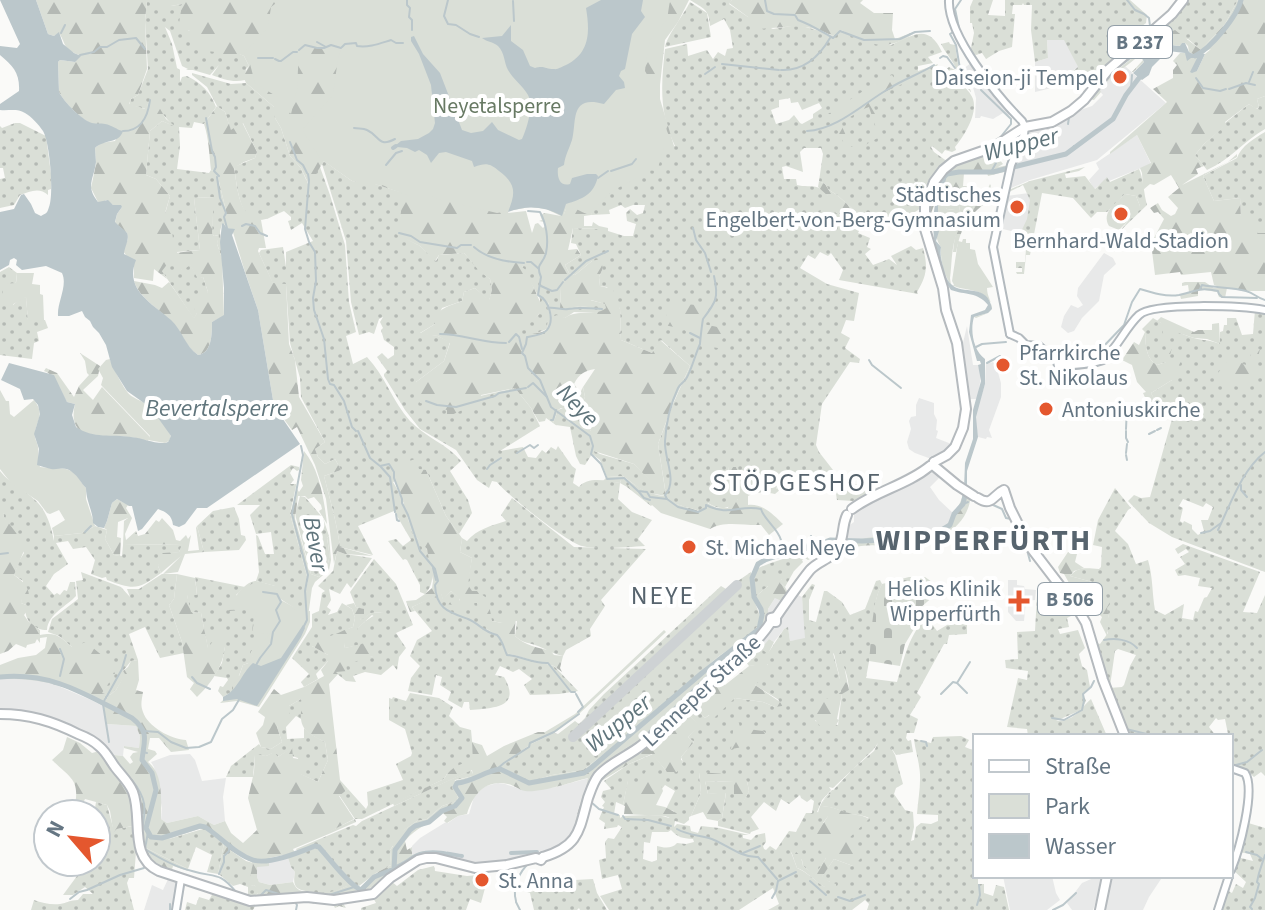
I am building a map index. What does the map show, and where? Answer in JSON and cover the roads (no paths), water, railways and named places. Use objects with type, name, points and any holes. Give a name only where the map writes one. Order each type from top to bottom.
[{"type":"main road","points":[[949,0],[949,9],[967,52],[1018,117],[1021,132],[992,251],[1013,337],[1026,345],[1039,346],[1055,356],[1058,366],[1097,362],[1103,360],[1138,316],[1148,310],[1205,305],[1265,310]]},
{"type":"main road","name":"B 237","points":[[934,466],[954,448],[965,419],[960,358],[943,288],[926,238],[924,214],[937,178],[948,165],[962,158],[1052,122],[1071,111],[1109,69],[1172,14],[1183,0]]},
{"type":"main road","name":"B 506","points":[[934,466],[987,502],[1004,495],[1032,549],[1085,620],[1104,683],[1126,734]]},
{"type":"main road","name":"Lenneper Straße","points":[[181,879],[257,901],[307,897],[336,900],[371,895],[390,878],[426,858],[475,868],[513,864],[559,852],[574,840],[596,779],[640,747],[751,648],[811,569],[834,553],[842,536],[844,521],[853,509],[934,466]]},
{"type":"main road","name":"B 237","points":[[0,714],[45,719],[100,746],[132,790],[142,855],[150,867],[181,879]]},
{"type":"main road","points":[[1233,769],[1245,773],[1250,782],[1239,848],[1233,864]]},
{"type":"main road","points":[[1100,910],[1107,878]]},
{"type":"main road","points":[[1218,910],[1228,878]]},
{"type":"main road","points":[[176,910],[181,879]]},
{"type":"water","name":"Bevertalsperre","points":[[0,0],[36,0],[48,34],[54,36],[59,32],[63,44],[81,56],[75,62],[58,62],[61,96],[88,121],[123,131],[118,138],[95,148],[92,191],[98,202],[108,200],[113,205],[121,205],[115,222],[128,235],[124,254],[136,260],[133,270],[137,288],[175,324],[198,355],[209,347],[212,322],[224,315],[222,224],[235,229],[232,235],[258,310],[274,406],[300,444],[207,508],[197,508],[179,527],[173,525],[168,514],[158,509],[138,531],[132,506],[117,499],[112,503],[104,528],[93,523],[86,488],[76,476],[67,469],[37,465],[39,449],[34,434],[40,414],[38,405],[33,399],[24,400],[20,389],[1,380],[9,363],[54,375],[67,402],[75,404],[72,415],[76,427],[82,431],[163,443],[168,442],[171,436],[151,408],[127,391],[112,367],[106,345],[82,311],[58,316],[64,283],[62,273],[46,266],[22,270],[14,258],[0,270],[0,212],[14,209],[24,194],[35,213],[41,216],[48,211],[51,192],[49,157],[43,131],[22,111],[0,110],[0,104],[19,91],[19,85],[15,70],[0,55],[0,46],[17,48],[20,44]]},
{"type":"water","name":"Neyetalsperre","points":[[601,0],[643,0],[641,11],[645,17],[632,34],[625,69],[619,76],[625,88],[616,90],[604,104],[585,103],[577,112],[572,140],[564,165],[558,168],[558,177],[566,185],[572,178],[587,174],[598,176],[594,188],[586,195],[566,204],[562,216],[535,208],[508,212],[513,189],[505,176],[490,165],[474,167],[472,161],[446,152],[439,153],[431,163],[427,155],[419,150],[415,152],[397,147],[401,141],[418,139],[429,133],[435,123],[431,85],[411,37],[414,36],[423,54],[440,73],[462,130],[471,133],[483,131],[492,122],[498,130],[519,140],[528,123],[530,100],[508,70],[500,49],[482,38],[502,36],[511,25],[511,41],[523,50],[530,66],[558,68],[574,60],[584,48],[588,33],[586,8]]},
{"type":"water","points":[[1153,38],[1159,39],[1153,47],[1155,49],[1185,43],[1189,52],[1205,54],[1197,71],[1190,72],[1197,58],[1187,61],[1185,53],[1168,51],[1142,80],[1133,73],[1144,62],[1139,53],[1112,73]]},
{"type":"water","points":[[943,184],[945,189],[938,200],[935,220],[940,228],[936,241],[941,247],[947,278],[956,287],[985,295],[992,309],[974,317],[973,322],[975,345],[985,359],[985,384],[976,417],[978,437],[967,471],[967,490],[964,488],[965,463],[973,439],[973,410],[981,381],[978,365],[981,364],[977,361],[969,332],[971,315],[985,310],[988,305],[976,296],[951,290],[940,267],[933,222],[938,195]]},
{"type":"water","points":[[303,625],[305,628],[301,637],[257,706],[237,699],[223,701],[223,697],[253,663],[261,666],[281,658]]},
{"type":"waterway","points":[[407,0],[412,30]]},
{"type":"waterway","points":[[448,0],[444,16],[448,24],[479,37]]},
{"type":"waterway","points":[[765,0],[767,11],[795,15],[798,20],[833,38],[840,31],[864,40],[900,39],[915,32],[930,31]]},
{"type":"waterway","points":[[961,0],[955,9],[959,28],[950,34],[956,45],[960,69],[975,77],[977,82]]},
{"type":"waterway","points":[[1127,0],[1135,10],[1149,18],[1150,26]]},
{"type":"waterway","points":[[1195,56],[1222,31],[1241,0]]},
{"type":"waterway","points":[[513,1],[514,21]]},
{"type":"waterway","points":[[61,33],[65,25]]},
{"type":"waterway","points":[[80,55],[119,40],[136,38],[145,49]]},
{"type":"waterway","points":[[781,70],[810,62],[830,38]]},
{"type":"waterway","points":[[342,47],[356,43],[357,46],[370,46],[391,40],[403,43]]},
{"type":"waterway","points":[[317,42],[326,47]]},
{"type":"waterway","points":[[299,50],[305,45],[341,48]]},
{"type":"waterway","points":[[275,59],[281,61],[297,52]]},
{"type":"waterway","points":[[940,58],[947,57],[955,68]]},
{"type":"waterway","points":[[258,58],[273,58]]},
{"type":"waterway","points":[[722,64],[779,70]]},
{"type":"waterway","points":[[807,131],[840,121],[895,85],[934,65]]},
{"type":"waterway","points":[[705,74],[715,67]]},
{"type":"waterway","points":[[1249,82],[1253,72]]},
{"type":"waterway","points":[[1092,98],[1111,74]]},
{"type":"waterway","name":"Wupper","points":[[941,188],[947,174],[993,172],[1066,154],[1113,119],[1142,74]]},
{"type":"waterway","points":[[1131,88],[1132,75]]},
{"type":"waterway","points":[[1196,78],[1203,88],[1226,89]]},
{"type":"waterway","points":[[1229,89],[1246,83],[1255,85]]},
{"type":"waterway","points":[[981,90],[1011,119],[1011,124],[999,139]]},
{"type":"waterway","points":[[123,131],[135,128],[142,122],[150,100]]},
{"type":"waterway","points":[[1068,124],[1069,117],[1078,111]]},
{"type":"waterway","points":[[206,118],[215,157],[214,171],[219,176]]},
{"type":"waterway","points":[[354,128],[367,130],[382,142],[395,139]]},
{"type":"waterway","points":[[290,142],[297,160],[307,173]]},
{"type":"waterway","name":"Wupper","points":[[1072,150],[1074,146]]},
{"type":"waterway","points":[[991,172],[996,163],[995,149]]},
{"type":"waterway","points":[[386,165],[396,153],[402,151]]},
{"type":"waterway","points":[[611,171],[632,164],[636,159]]},
{"type":"waterway","points":[[598,178],[608,171]]},
{"type":"waterway","points":[[308,174],[305,229],[315,252],[314,310],[324,339],[328,379],[344,401],[356,431]]},
{"type":"waterway","points":[[217,177],[227,228]]},
{"type":"waterway","name":"Neye","points":[[528,211],[540,212],[545,226],[547,248],[539,266],[538,295],[548,306],[551,321],[545,332],[527,337],[522,353],[528,368],[540,380],[551,407],[590,436],[593,446],[591,454],[601,464],[607,479],[624,478],[650,497],[667,499],[678,507],[698,512],[706,505],[721,510],[761,509],[781,540],[765,555]]},
{"type":"waterway","points":[[242,226],[255,226],[267,236]]},
{"type":"waterway","points":[[693,228],[711,272]]},
{"type":"waterway","points":[[399,233],[420,242],[457,248],[471,245]]},
{"type":"waterway","points":[[474,247],[497,259],[524,263]]},
{"type":"waterway","points":[[565,280],[586,261],[608,251]]},
{"type":"waterway","points":[[527,262],[539,269]]},
{"type":"waterway","points":[[667,499],[665,495],[670,483],[665,448],[668,421],[675,394],[688,375],[700,344],[703,319],[715,299],[714,276]]},
{"type":"waterway","points":[[541,286],[552,291],[563,282]]},
{"type":"waterway","points":[[1200,289],[1202,285],[1235,289],[1265,300]]},
{"type":"waterway","points":[[1058,355],[1089,354],[1101,349],[1124,325],[1140,289],[1169,295],[1206,289],[1218,291],[1222,297],[1257,298]]},
{"type":"waterway","points":[[548,308],[602,309]]},
{"type":"waterway","points":[[690,333],[700,338]]},
{"type":"waterway","points":[[440,334],[506,343]]},
{"type":"waterway","points":[[509,342],[516,334],[522,349]]},
{"type":"waterway","points":[[976,347],[1006,342]]},
{"type":"waterway","points":[[987,363],[1000,356]]},
{"type":"waterway","points":[[869,360],[901,388]]},
{"type":"waterway","points":[[528,387],[533,383],[547,397]]},
{"type":"waterway","points":[[426,401],[456,407],[526,388]]},
{"type":"waterway","points":[[1126,429],[1127,406]]},
{"type":"waterway","points":[[551,420],[556,410]]},
{"type":"waterway","points":[[1157,430],[1161,428]]},
{"type":"waterway","points":[[358,431],[370,458],[380,466],[389,464],[394,472],[420,551],[435,569],[438,581],[436,593],[441,604],[497,635],[507,655],[548,663],[571,692],[575,692]]},
{"type":"waterway","points":[[1126,431],[1128,442]]},
{"type":"waterway","points":[[1149,434],[1155,431]]},
{"type":"waterway","points":[[1126,453],[1127,444]]},
{"type":"waterway","points":[[517,453],[530,445],[534,448],[538,445]]},
{"type":"waterway","name":"Bever","points":[[301,446],[303,455],[292,514],[308,575],[305,591],[307,620],[303,628]]},
{"type":"waterway","points":[[1218,530],[1243,477],[1265,452]]},
{"type":"waterway","points":[[1126,455],[1127,460]]},
{"type":"waterway","points":[[487,469],[501,458]]},
{"type":"waterway","points":[[381,467],[390,477],[395,512]]},
{"type":"waterway","points":[[1241,485],[1247,497]]},
{"type":"waterway","name":"Wupper","points":[[0,677],[37,678],[69,687],[138,723],[144,732],[142,760],[152,773],[156,790],[146,828],[151,837],[162,838],[205,827],[240,854],[260,861],[319,847],[361,890],[374,877],[394,869],[395,850],[410,830],[455,806],[462,798],[455,787],[457,783],[500,769],[529,783],[584,773],[591,768],[702,673],[759,629],[762,615],[754,597],[752,578],[758,564],[830,540],[928,538],[950,525],[963,504],[966,491]]},
{"type":"waterway","points":[[639,492],[650,500]]},
{"type":"waterway","name":"Wupper","points":[[963,504],[968,502]]},
{"type":"waterway","points":[[991,504],[1002,509],[1006,518],[1011,519]]},
{"type":"waterway","points":[[396,514],[399,521]]},
{"type":"waterway","points":[[1201,533],[1221,523]]},
{"type":"waterway","points":[[85,532],[91,526]]},
{"type":"waterway","points":[[806,548],[811,536]]},
{"type":"waterway","points":[[1027,550],[1030,561]]},
{"type":"waterway","points":[[0,554],[8,553]]},
{"type":"waterway","points":[[433,568],[436,580]]},
{"type":"waterway","points":[[1068,590],[1078,595]]},
{"type":"waterway","points":[[255,667],[271,644],[273,632],[280,621],[276,610],[281,602],[277,594],[263,592]]},
{"type":"waterway","points":[[626,751],[640,742],[710,675],[753,640],[753,635]]},
{"type":"waterway","points":[[1104,640],[1122,640],[1137,648]]},
{"type":"waterway","points":[[60,649],[64,659],[60,676]]},
{"type":"waterway","points":[[107,696],[126,655]]},
{"type":"waterway","points":[[941,694],[953,682],[957,683],[970,662]]},
{"type":"waterway","points":[[192,677],[210,689]]},
{"type":"waterway","points":[[1052,718],[1064,720],[1082,710],[1083,694],[1094,681]]},
{"type":"waterway","points":[[957,683],[967,693]]},
{"type":"waterway","points":[[576,694],[583,707],[578,712]]},
{"type":"waterway","name":"Bever","points":[[144,731],[158,732],[186,748],[199,747],[211,742],[222,719],[233,710],[240,698]]},
{"type":"waterway","points":[[105,699],[103,704],[109,742]]},
{"type":"waterway","points":[[1120,711],[1125,724]]},
{"type":"waterway","points":[[497,769],[529,747],[530,743],[554,732],[579,714]]},
{"type":"waterway","points":[[1126,729],[1147,734]]},
{"type":"waterway","points":[[921,741],[926,742],[927,746]]},
{"type":"waterway","points":[[108,749],[118,764]]},
{"type":"waterway","points":[[1233,766],[1247,762],[1262,750]]},
{"type":"waterway","name":"Wupper","points":[[143,752],[147,753]]},
{"type":"waterway","points":[[132,780],[144,804],[142,831]]},
{"type":"waterway","points":[[591,802],[599,809],[618,815]]},
{"type":"waterway","points":[[623,816],[625,819],[648,820],[671,826]]},
{"type":"waterway","points":[[677,829],[758,857],[777,879]]},
{"type":"waterway","points":[[148,832],[145,849],[179,867],[221,878],[236,892]]},
{"type":"waterway","points":[[219,874],[229,845]]},
{"type":"waterway","points":[[743,853],[760,846]]},
{"type":"waterway","points":[[511,853],[537,852]]},
{"type":"waterway","points":[[1246,852],[1262,859]]},
{"type":"waterway","points":[[395,867],[425,853],[462,856]]},
{"type":"waterway","points":[[1252,909],[1250,907],[1265,855]]},
{"type":"waterway","points":[[516,901],[517,880],[529,863]]},
{"type":"waterway","points":[[70,899],[79,892],[144,868]]},
{"type":"waterway","points":[[778,881],[796,872]]},
{"type":"waterway","points":[[772,898],[778,881]]},
{"type":"waterway","points":[[810,881],[826,895]]},
{"type":"waterway","points":[[977,905],[979,885]]},
{"type":"waterway","points":[[329,895],[354,887]]},
{"type":"waterway","points":[[260,896],[266,890],[282,895]]},
{"type":"waterway","points":[[294,893],[307,893]]},
{"type":"waterway","points":[[1053,910],[1076,893]]},
{"type":"waterway","points":[[838,897],[850,901],[865,895]]},
{"type":"waterway","points":[[294,900],[296,910]]},
{"type":"waterway","points":[[516,902],[520,910]]},
{"type":"waterway","points":[[170,904],[170,910]]},
{"type":"place","name":"Daiseion-ji Tempel","points":[[1120,77]]},
{"type":"place","name":"Städtisches Engelbert-von-Berg-Gymnasium","points":[[1017,207]]},
{"type":"place","name":"Bernhard-Wald-Stadion","points":[[1121,214]]},
{"type":"place","name":"Pfarrkirche St. Nikolaus","points":[[1003,365]]},
{"type":"place","name":"Antoniuskirche","points":[[1046,409]]},
{"type":"place","name":"St. Michael Neye","points":[[689,547]]},
{"type":"place","name":"Helios Klinik Wipperfürth","points":[[1019,601]]},
{"type":"place","name":"St. Anna","points":[[482,880]]},
{"type":"district","name":"STÖPGESHOF","points":[[797,482]]},
{"type":"district","name":"WIPPERFÜRTH","points":[[984,540]]},
{"type":"district","name":"NEYE","points":[[663,595]]}]
